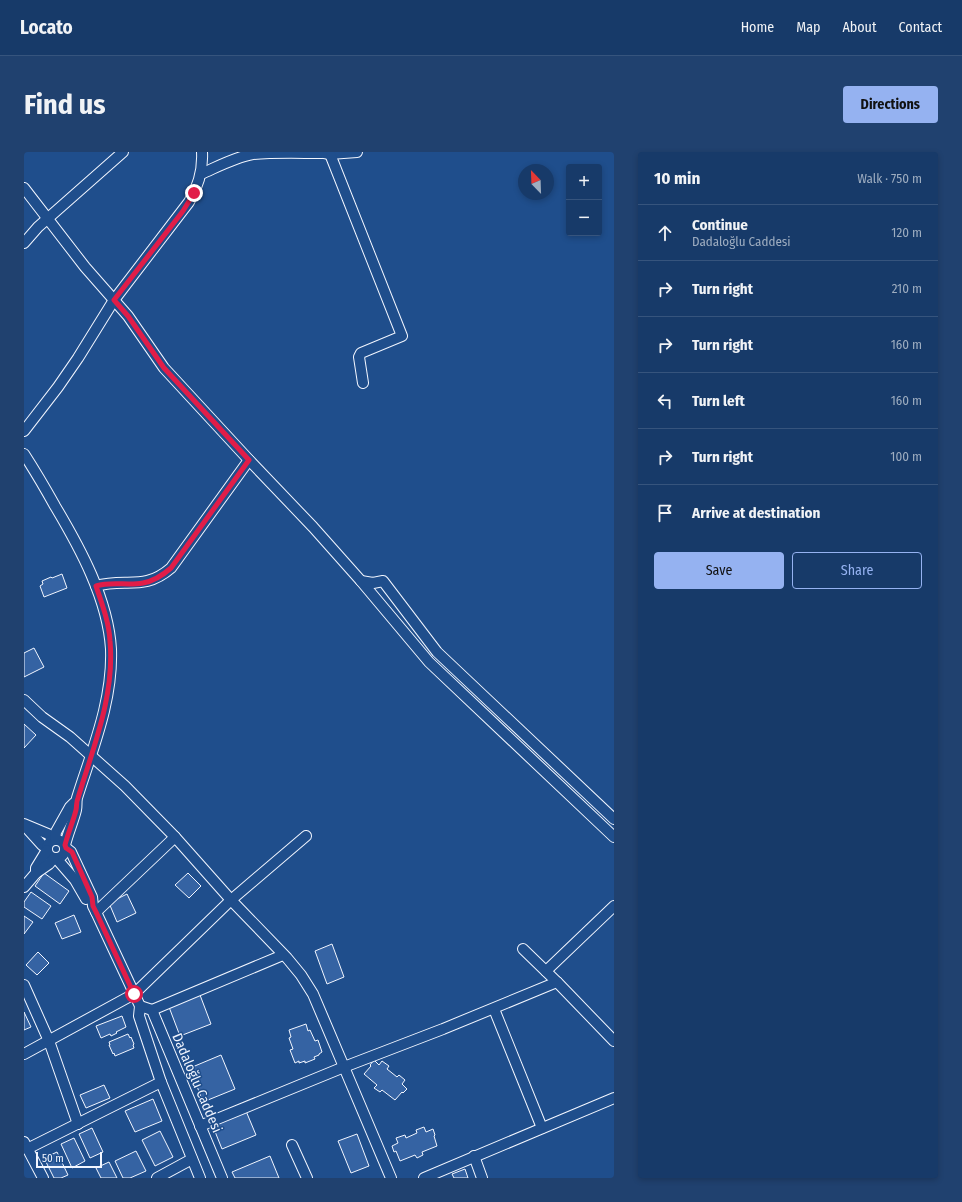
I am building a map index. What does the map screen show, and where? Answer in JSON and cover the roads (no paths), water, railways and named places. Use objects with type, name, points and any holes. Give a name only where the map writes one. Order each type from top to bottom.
[{"type":"street","points":[[24,243],[47,218],[123,152]]},
{"type":"street","points":[[24,431],[78,358],[114,300],[189,202],[201,174],[202,152]]},
{"type":"street","points":[[201,174],[252,154],[357,152]]},
{"type":"street","points":[[324,153],[402,336],[359,355],[364,383]]},
{"type":"street","points":[[24,188],[86,267],[128,316],[164,368],[313,527],[361,581],[429,662],[614,837]]},
{"type":"street","points":[[24,454],[71,533],[96,586],[108,626],[110,641],[111,659],[106,701],[92,757],[77,800],[64,854],[62,856],[51,854]]},
{"type":"street","points":[[96,586],[109,583],[142,583],[156,578],[171,568],[249,460]]},
{"type":"street","points":[[361,581],[373,583],[383,581],[437,652],[614,819]]},
{"type":"street","points":[[24,700],[70,737],[125,786],[175,837],[301,975],[313,994],[391,1178]]},
{"type":"street","points":[[54,840],[55,835],[70,807],[77,800]]},
{"type":"street","points":[[24,824],[48,834],[54,840]]},
{"type":"street","points":[[24,824],[75,880],[86,899],[95,909]]},
{"type":"street","points":[[24,1054],[134,994],[231,900],[306,836]]},
{"type":"street","points":[[95,909],[175,837]]},
{"type":"street","points":[[51,854],[48,844],[54,840],[60,840],[72,852],[92,897],[95,909],[140,1006],[138,1016],[161,1082],[200,1178]]},
{"type":"street","points":[[24,887],[36,873],[36,868],[51,854]]},
{"type":"street","points":[[546,971],[614,906]]},
{"type":"street","points":[[523,949],[614,1041]]},
{"type":"street","points":[[140,1006],[152,1010],[283,955]]},
{"type":"street","points":[[200,1126],[344,1067],[494,1009],[557,982]]},
{"type":"street","points":[[24,985],[49,1041],[78,1124]]},
{"type":"street","points":[[494,1009],[542,1128]]},
{"type":"street","name":"Dadaloğlu Caddesi","points":[[152,1010],[222,1178]]},
{"type":"street","points":[[43,1178],[26,1146],[78,1124],[161,1082]]},
{"type":"street","points":[[424,1178],[614,1098]]},
{"type":"street","points":[[292,1145],[307,1178]]},
{"type":"street","points":[[474,1156],[482,1178]]},
{"type":"street","points":[[157,1178],[192,1159]]}]
